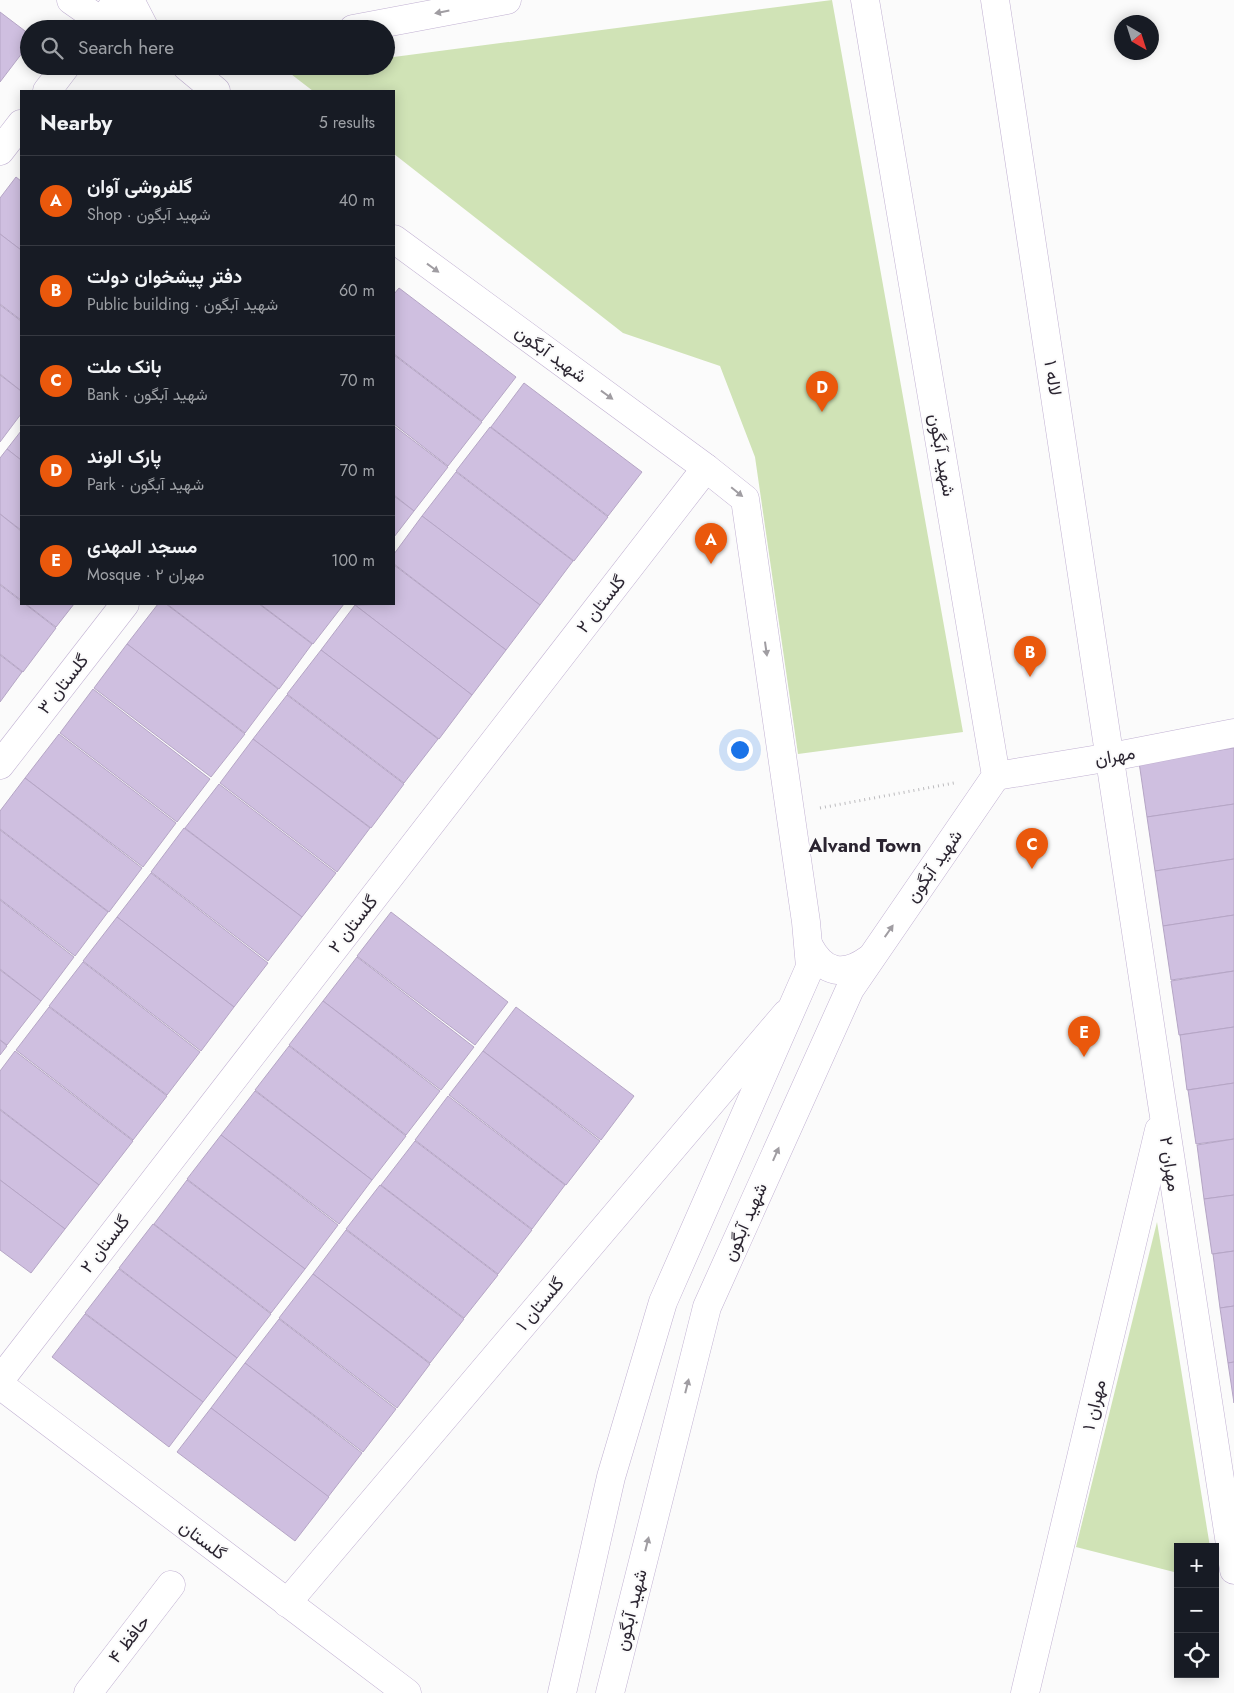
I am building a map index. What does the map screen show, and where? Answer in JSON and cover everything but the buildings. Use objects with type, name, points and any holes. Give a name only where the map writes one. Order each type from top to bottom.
[{"type":"street","points":[[71,0],[93,20]]},
{"type":"street","points":[[102,20],[118,0]]},
{"type":"street","points":[[130,0],[140,20]]},
{"type":"street","points":[[395,21],[507,0]]},
{"type":"street","name":"شهید آبگون","points":[[610,1693],[707,1307],[850,988],[996,776],[865,0]]},
{"type":"street","name":"لاله ۱","points":[[995,0],[1111,757]]},
{"type":"street","points":[[48,90],[59,75]]},
{"type":"street","points":[[197,75],[215,90]]},
{"type":"street","points":[[0,151],[20,125]]},
{"type":"street","name":"شهید آبگون","points":[[397,248],[706,468],[745,499],[809,946],[810,967],[663,1302],[611,1478],[562,1693]]},
{"type":"street","name":"گلستان ۲","points":[[0,1380],[706,468]]},
{"type":"street","name":"گلستان ۳","points":[[0,765],[124,605]]},
{"type":"street","name":"مهران","points":[[996,776],[1111,757],[1234,733]]},
{"type":"street","name":"مهران ۲","points":[[1111,757],[1163,1117],[1234,1570]]},
{"type":"street","points":[[809,946],[816,960],[828,968],[843,971],[857,968],[869,959]]},
{"type":"street","points":[[794,1005],[801,1000],[819,1001],[827,1005],[836,1021]]},
{"type":"street","name":"گلستان ۱","points":[[287,1603],[794,1005]]},
{"type":"street","name":"۱ مهران","points":[[1025,1693],[1163,1117]]},
{"type":"street","name":"گلستان","points":[[0,1385],[407,1693]]},
{"type":"street","name":"حافظ ۴","points":[[88,1693],[171,1585]]},
{"type":"path","points":[[789,814],[996,776]]},
{"type":"green space","points":[[832,0],[963,732],[798,754],[755,457],[720,366],[623,333],[395,155],[395,90],[312,90],[292,75],[395,75],[395,57]]},
{"type":"green space","points":[[1157,1222],[1209,1543],[1174,1543],[1174,1572],[1076,1547]]},
{"type":"place","name":"پارک الوند","points":[[822,412]]},
{"type":"place","name":"گلفروشی آوان","points":[[711,564]]},
{"type":"place","name":"دفتر پیشخوان دولت","points":[[1030,677]]},
{"type":"place","name":"بانک ملت","points":[[1032,869]]},
{"type":"place","name":"مسجد المهدی","points":[[1084,1057]]},
{"type":"district","name":"Alvand Town","points":[[865,845]]}]
